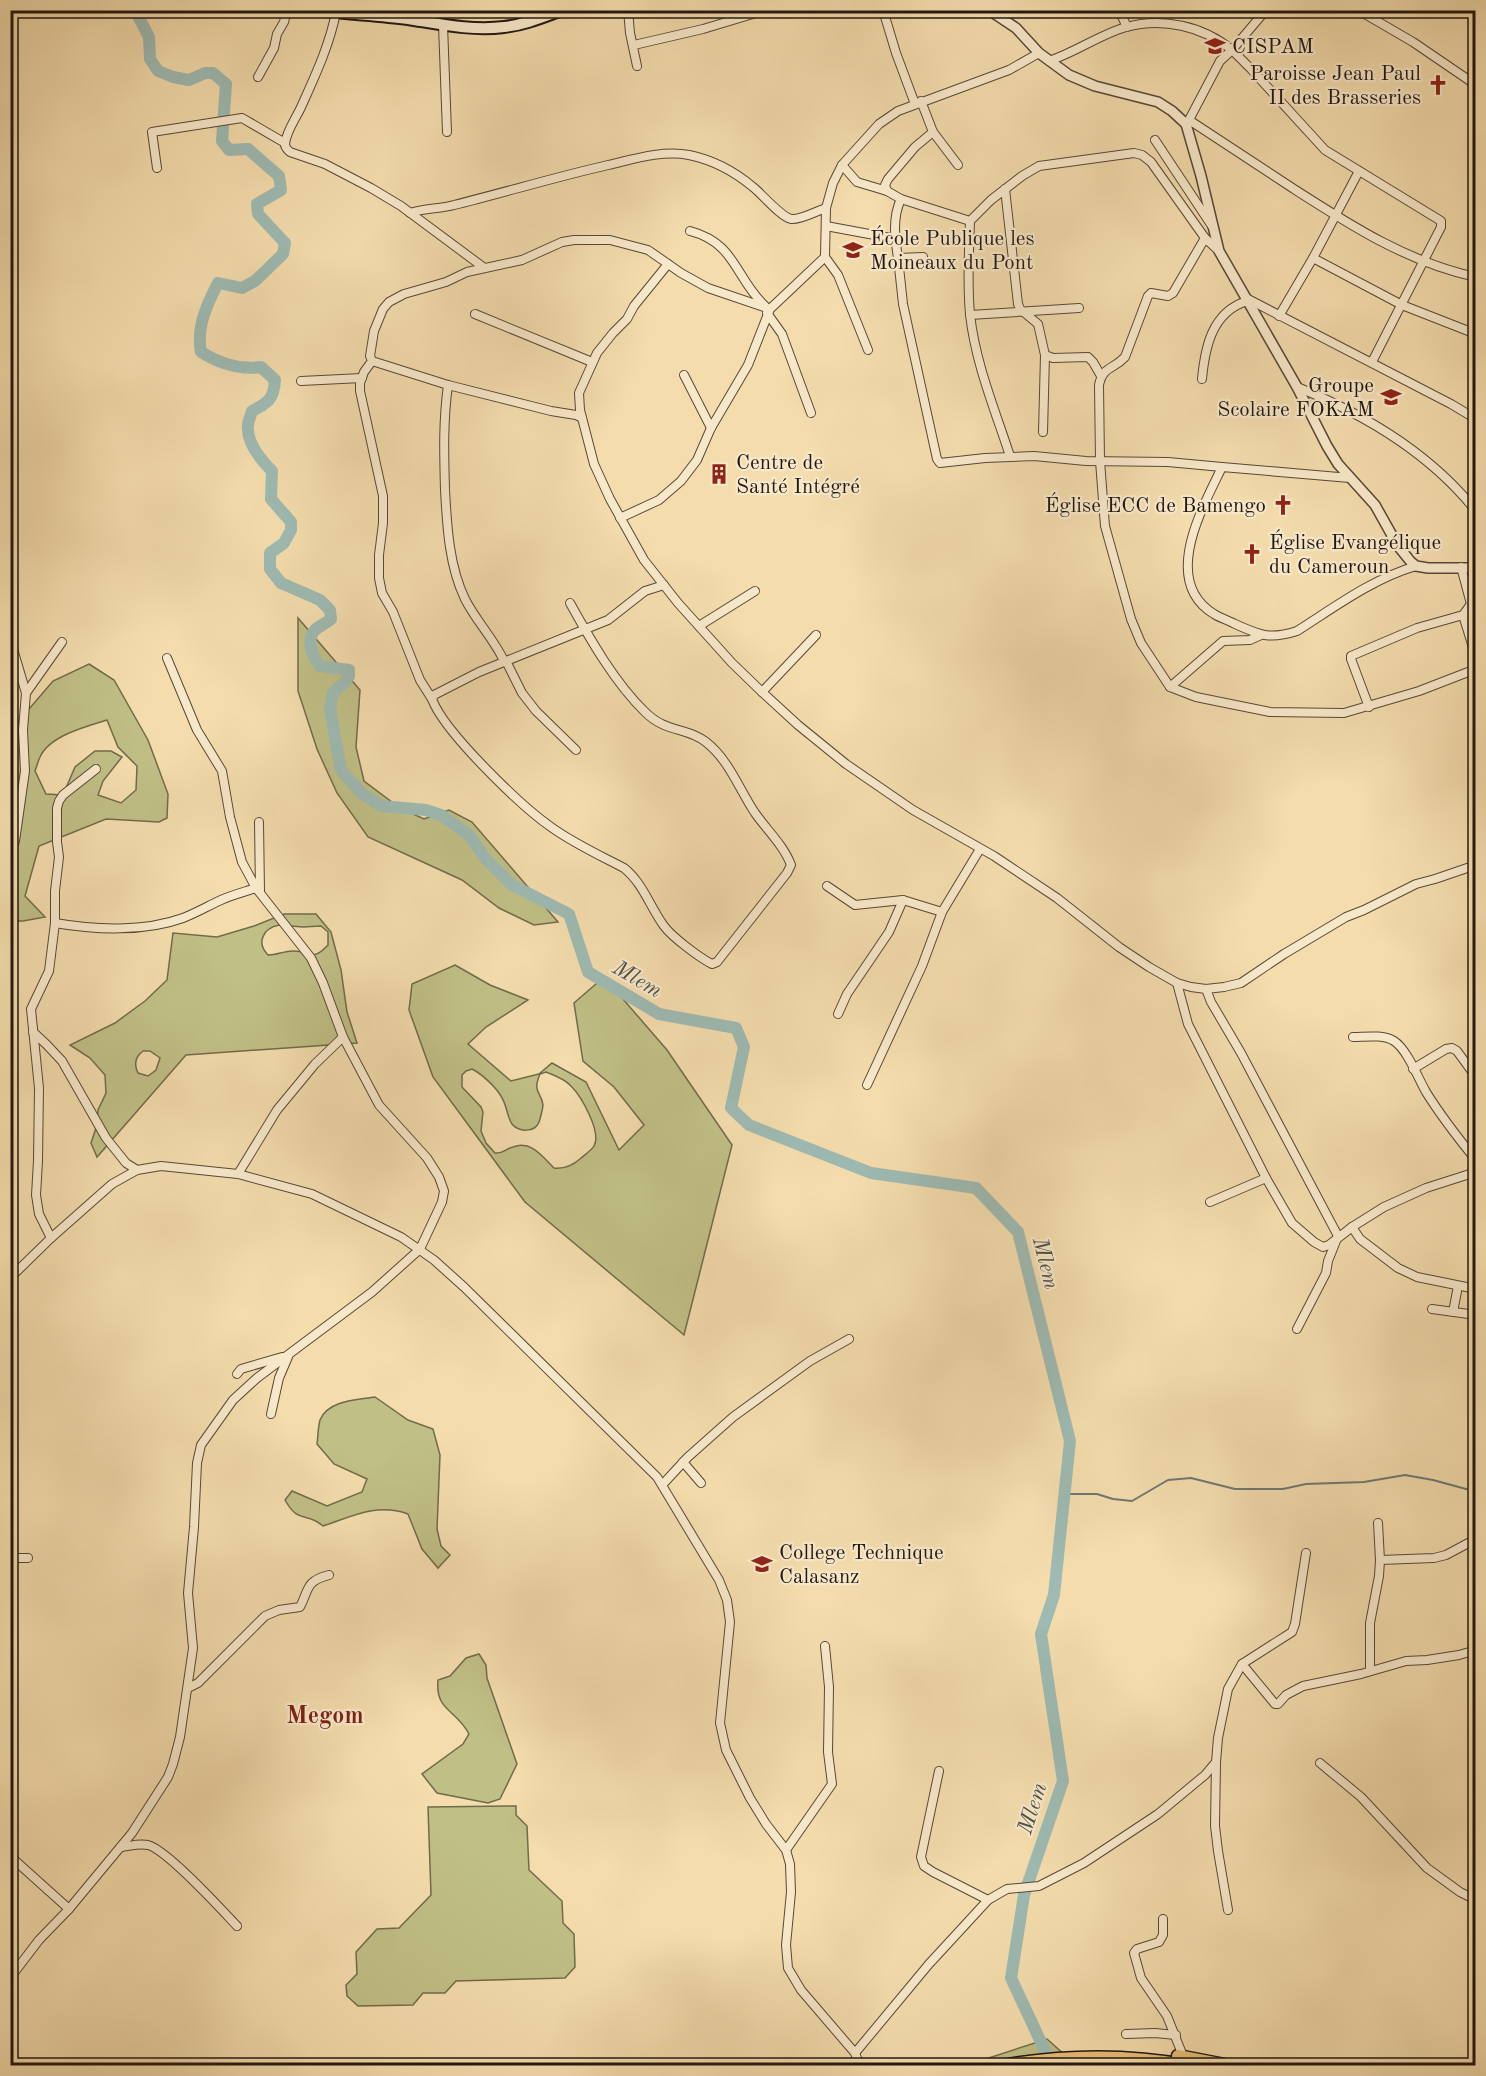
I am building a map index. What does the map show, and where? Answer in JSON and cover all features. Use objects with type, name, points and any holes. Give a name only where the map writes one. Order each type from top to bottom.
[{"type":"highway","points":[[1001,2066],[1038,2060],[1099,2056],[1230,2066]]},
{"type":"main road","points":[[316,10],[472,28],[506,27],[536,20],[562,10]]},
{"type":"street","points":[[258,77],[274,48],[287,10]]},
{"type":"street","points":[[628,10],[630,33],[638,66]]},
{"type":"street","points":[[634,45],[704,29],[766,10]]},
{"type":"street","points":[[883,10],[896,53],[918,103],[933,132],[958,165]]},
{"type":"street","points":[[989,10],[1016,28],[1039,53],[1069,75],[1095,86],[1158,102],[1335,216],[1424,262],[1476,277]]},
{"type":"street","points":[[1119,10],[1126,27]]},
{"type":"street","points":[[1266,10],[1220,61],[1187,122],[1202,176],[1212,227],[1219,251],[1298,387],[1327,446],[1350,478],[1375,505],[1401,551],[1416,566]]},
{"type":"street","points":[[1358,10],[1406,37],[1476,86]]},
{"type":"street","points":[[1468,10],[1476,16]]},
{"type":"street","points":[[336,12],[327,46],[285,143],[286,148],[290,152],[325,164],[354,178],[410,213],[483,267]]},
{"type":"street","points":[[1049,61],[1126,27],[1159,23],[1177,24],[1205,34],[1232,50],[1325,150],[1441,221],[1441,227],[1424,262],[1372,362]]},
{"type":"street","points":[[443,25],[447,132]]},
{"type":"street","points":[[868,350],[838,275],[825,257],[826,208],[833,183],[842,165],[879,123],[889,115],[1009,70],[1039,53]]},
{"type":"street","points":[[157,168],[152,132],[242,118],[285,143]]},
{"type":"street","points":[[887,191],[885,185],[888,179],[915,147],[933,132]]},
{"type":"street","points":[[1155,140],[1212,227]]},
{"type":"street","points":[[1010,456],[977,352],[970,315],[967,275],[970,221],[1005,189],[1039,166],[1134,153],[1142,155],[1151,162],[1205,238],[1219,251]]},
{"type":"street","points":[[410,213],[421,209],[451,206],[546,180],[654,155],[669,154],[688,155],[717,163],[752,185],[790,219],[797,219],[826,208]]},
{"type":"street","points":[[842,165],[857,182],[970,221]]},
{"type":"street","points":[[1279,315],[1313,258],[1359,171]]},
{"type":"street","points":[[1005,189],[1018,304],[1038,324],[1045,355],[1043,432]]},
{"type":"street","points":[[901,199],[896,214],[896,239],[903,304],[937,459],[940,463],[1034,456],[1100,461],[1168,462],[1350,478]]},
{"type":"street","points":[[826,226],[896,239]]},
{"type":"street","points":[[690,231],[712,239],[725,251],[768,310],[782,334],[811,413]]},
{"type":"street","points":[[1205,238],[1173,293],[1168,296],[1151,293],[1148,296],[1125,357],[1121,362],[1106,370],[1101,376],[1099,386],[1100,461],[1105,526],[1131,619],[1141,643],[1170,687],[1197,697],[1270,711],[1314,714],[1344,713],[1419,691],[1476,669]]},
{"type":"street","points":[[570,603],[615,676],[644,712],[660,725],[693,734],[705,742],[724,761],[754,812],[787,854],[791,865],[787,873],[717,962],[712,964],[698,957],[665,928],[633,876],[568,838],[534,813],[461,742],[442,717],[415,669],[403,636],[382,593],[379,555],[383,523],[383,496],[360,391],[362,378],[372,361],[370,356],[374,331],[383,309],[389,302],[404,294],[446,282],[483,267],[522,260],[562,242],[593,239],[622,242],[641,248],[708,288],[768,310]]},
{"type":"street","points":[[620,518],[646,507],[672,491],[697,460],[711,428],[747,365],[768,310],[825,257]]},
{"type":"street","points":[[898,258],[922,257]]},
{"type":"street","points":[[1313,258],[1402,304],[1476,334]]},
{"type":"street","points":[[668,264],[634,306],[627,319],[604,342],[592,362],[579,393],[578,401],[594,464],[620,518],[644,560],[664,585],[732,663],[798,725],[846,764],[913,810],[994,856],[1057,898],[1119,947],[1177,983],[1191,987],[1206,989],[1241,982],[1346,917],[1416,884],[1476,865]]},
{"type":"street","points":[[1246,299],[1372,362],[1476,419]]},
{"type":"street","points":[[1202,379],[1204,359],[1213,328],[1219,319],[1246,299]]},
{"type":"street","points":[[970,315],[1079,308]]},
{"type":"street","points":[[475,315],[592,362]]},
{"type":"street","points":[[1045,355],[1053,358],[1088,357],[1101,376]]},
{"type":"street","points":[[372,361],[447,384],[582,418]]},
{"type":"street","points":[[684,375],[711,428]]},
{"type":"street","points":[[301,381],[362,378]]},
{"type":"street","points":[[447,384],[443,454],[447,523],[461,589],[522,693],[536,711],[576,750]]},
{"type":"street","points":[[1298,387],[1335,403],[1395,437],[1436,470],[1476,511]]},
{"type":"street","points":[[1222,467],[1195,524],[1189,544],[1188,566],[1191,586],[1198,599],[1212,613],[1261,635],[1285,635],[1297,631],[1377,580],[1393,573],[1416,566],[1476,568]]},
{"type":"street","points":[[1370,707],[1351,656],[1417,628],[1463,615],[1471,604],[1461,567]]},
{"type":"street","points":[[432,699],[434,694],[505,661],[608,620],[645,591],[664,585]]},
{"type":"street","points":[[699,626],[755,591]]},
{"type":"street","points":[[1463,615],[1476,657]]},
{"type":"street","points":[[762,692],[816,635]]},
{"type":"street","points":[[1170,687],[1223,641],[1250,640],[1261,635]]},
{"type":"street","points":[[10,639],[26,693],[23,730],[25,771],[15,842],[10,855]]},
{"type":"street","points":[[26,693],[62,642]]},
{"type":"street","points":[[10,1978],[39,1940],[69,1909],[132,1833],[171,1771],[180,1737],[193,1641],[188,1593],[198,1454],[205,1438],[233,1400],[257,1378],[372,1292],[420,1249],[442,1202],[444,1191],[439,1177],[426,1158],[379,1105],[343,1037],[311,958],[258,891],[242,862],[230,817],[222,771],[197,730],[167,658]]},
{"type":"street","points":[[51,1238],[39,1214],[36,1195],[39,1088],[31,1009],[48,976],[55,923],[55,891],[59,856],[57,808],[63,795],[96,769]]},
{"type":"street","points":[[258,891],[259,822]]},
{"type":"street","points":[[867,1085],[922,966],[942,912],[980,849]]},
{"type":"street","points":[[827,886],[855,904],[903,900],[942,912]]},
{"type":"street","points":[[55,923],[129,927],[167,922],[183,918],[223,899],[258,891]]},
{"type":"street","points":[[838,1014],[847,994],[889,932],[903,900]]},
{"type":"street","points":[[1177,983],[1188,1024],[1266,1178],[1292,1223],[1314,1242],[1323,1247],[1329,1245],[1352,1227],[1403,1198],[1476,1172]]},
{"type":"street","points":[[1206,989],[1210,1002],[1241,1053],[1338,1236],[1326,1273],[1297,1329]]},
{"type":"street","points":[[33,1032],[58,1056],[101,1131],[126,1163],[137,1170]]},
{"type":"street","points":[[238,1174],[277,1110],[315,1064],[343,1037]]},
{"type":"street","points":[[1353,1037],[1385,1038],[1394,1041],[1401,1048],[1447,1124],[1476,1160]]},
{"type":"street","points":[[1413,1069],[1446,1049],[1452,1048],[1476,1077]]},
{"type":"street","points":[[10,1278],[106,1189],[137,1170],[161,1166],[238,1174],[312,1194],[420,1249],[464,1287],[633,1451],[663,1484],[719,1580],[729,1609],[727,1660],[720,1723],[726,1750],[750,1798],[786,1850],[790,1864],[791,1892],[786,1945],[788,1968],[801,1990],[855,2053],[860,2060],[860,2066]]},
{"type":"street","points":[[1210,1202],[1266,1178]]},
{"type":"street","points":[[1352,1227],[1360,1239],[1398,1268],[1417,1276],[1476,1289]]},
{"type":"street","points":[[1453,1312],[1458,1286]]},
{"type":"street","points":[[1432,1309],[1476,1315]]},
{"type":"street","points":[[663,1484],[683,1462],[733,1417],[810,1361],[849,1340]]},
{"type":"street","points":[[237,1374],[242,1370],[289,1355]]},
{"type":"street","points":[[270,1414],[279,1378],[289,1355]]},
{"type":"street","points":[[683,1462],[701,1483]]},
{"type":"street","points":[[1370,1671],[1370,1623],[1380,1560],[1378,1523]]},
{"type":"street","points":[[1380,1560],[1434,1558],[1446,1555],[1474,1540]]},
{"type":"street","points":[[1228,1910],[1215,1826],[1218,1738],[1228,1689],[1242,1665],[1292,1632],[1306,1553]]},
{"type":"street","points":[[10,1558],[28,1558]]},
{"type":"street","points":[[188,1688],[198,1683],[266,1616],[279,1610],[300,1607],[306,1589],[329,1575]]},
{"type":"street","points":[[786,1850],[832,1784],[828,1752],[829,1688],[825,1646]]},
{"type":"street","points":[[1242,1665],[1275,1704],[1278,1704],[1286,1695],[1303,1686],[1406,1661],[1459,1655],[1476,1650]]},
{"type":"street","points":[[855,2053],[929,1964],[988,1900],[1007,1889],[1039,1886],[1084,1863],[1158,1814],[1197,1782],[1216,1762]]},
{"type":"street","points":[[1320,1763],[1361,1797],[1427,1868],[1460,1892],[1476,1900]]},
{"type":"street","points":[[939,1771],[921,1857],[924,1866],[988,1900]]},
{"type":"street","points":[[121,1847],[137,1844],[148,1845],[163,1853],[237,1926]]},
{"type":"street","points":[[10,1856],[69,1909]]},
{"type":"street","points":[[1163,1919],[1163,1935],[1159,1942],[1137,1949],[1134,1953],[1141,1978],[1167,2016],[1185,2062]]},
{"type":"street","points":[[1126,2034],[1176,2035]]},
{"type":"shaded area","points":[[298,618],[360,690],[356,747],[364,781],[400,808],[424,819],[449,810],[472,822],[558,922],[534,925],[499,908],[462,880],[368,837],[337,793],[317,749],[298,691]]},
{"type":"shaded area","points":[[89,664],[114,680],[148,740],[168,794],[167,818],[159,822],[106,819],[39,846],[25,896],[45,917],[11,921],[11,730],[53,681]],"holes":[[[107,720],[118,747],[137,766],[136,790],[121,803],[98,795],[103,781],[122,757],[111,751],[95,751],[75,767],[63,795],[46,794],[35,771],[40,757],[51,743],[89,725]]]},
{"type":"shaded area","points":[[284,914],[316,914],[331,932],[341,970],[347,1012],[357,1043],[186,1055],[97,1157],[91,1143],[97,1125],[98,1110],[106,1093],[105,1075],[90,1058],[70,1045],[115,1023],[145,1001],[167,980],[173,933],[217,937]],"holes":[[[279,925],[321,926],[328,932],[328,945],[315,954],[293,951],[268,955],[262,946],[263,937],[269,929]],[[143,1051],[150,1051],[160,1058],[156,1070],[148,1076],[138,1073],[136,1067],[137,1058]]]},
{"type":"shaded area","points":[[455,965],[490,985],[528,1000],[486,1027],[468,1044],[511,1081],[539,1074],[552,1063],[586,1082],[619,1150],[644,1125],[614,1087],[583,1061],[574,1003],[604,977],[667,1050],[732,1145],[684,1335],[525,1202],[433,1077],[409,1010],[412,984]],"holes":[[[472,1069],[497,1090],[504,1101],[512,1124],[522,1130],[534,1128],[539,1121],[543,1105],[537,1088],[540,1074],[546,1072],[563,1079],[575,1091],[589,1114],[595,1132],[594,1146],[574,1164],[561,1168],[554,1168],[531,1147],[519,1145],[495,1153],[486,1143],[481,1131],[483,1112],[481,1107],[462,1087],[462,1075]]]},
{"type":"shaded area","points":[[375,1397],[408,1420],[433,1429],[440,1455],[437,1529],[441,1546],[450,1555],[438,1568],[422,1549],[408,1514],[375,1510],[323,1526],[294,1512],[285,1500],[292,1491],[327,1506],[362,1492],[367,1479],[334,1464],[317,1444],[319,1426],[320,1420],[329,1408],[352,1400]]},
{"type":"shaded area","points":[[479,1654],[486,1665],[487,1678],[517,1764],[500,1799],[488,1803],[437,1793],[422,1774],[463,1744],[469,1734],[443,1704],[438,1690],[438,1680],[450,1676],[466,1658]]},
{"type":"shaded area","points":[[516,1806],[516,1815],[527,1826],[529,1870],[562,1901],[563,1923],[574,1934],[575,1967],[565,1978],[456,1981],[445,1993],[423,1993],[413,2005],[358,2006],[347,1996],[346,1985],[357,1974],[356,1952],[377,1929],[399,1928],[431,1895],[428,1807]]},
{"type":"shaded area","points":[[1047,2039],[1076,2065],[964,2066]]},
{"type":"waterway","name":"Mlem","points":[[135,10],[149,37],[150,59],[158,71],[189,80],[205,73],[213,73],[226,84],[222,141],[229,150],[248,149],[279,176],[281,190],[257,204],[258,214],[285,243],[283,254],[255,281],[242,288],[218,283],[201,325],[200,343],[201,352],[215,360],[237,367],[261,367],[275,380],[272,396],[266,403],[252,411],[248,425],[252,444],[272,471],[271,499],[291,522],[291,530],[284,543],[270,553],[270,569],[281,583],[320,600],[330,610],[331,619],[315,630],[310,644],[320,666],[349,670],[346,681],[333,693],[330,709],[341,770],[361,793],[381,806],[426,810],[441,815],[469,835],[485,858],[512,885],[569,914],[588,972],[659,1014],[736,1028],[744,1047],[731,1108],[749,1125],[871,1173],[976,1188],[1018,1232],[1070,1441],[1054,1595],[1041,1634],[1063,1781],[1024,1895],[1011,1978],[1047,2055],[1059,2066]]},
{"type":"waterway","points":[[1064,1494],[1097,1494],[1132,1501],[1168,1480],[1191,1478],[1235,1489],[1283,1489],[1306,1484],[1364,1482],[1405,1475],[1466,1489],[1476,1489]]},
{"type":"place","name":"CISPAM","points":[[1215,46]]},
{"type":"place","name":"Paroisse Jean Paul II des Brasseries","points":[[1438,85]]},
{"type":"place","name":"École Publique les Moineaux du Pont","points":[[853,250]]},
{"type":"place","name":"Groupe Scolaire FOKAM","points":[[1391,397]]},
{"type":"place","name":"Centre de Santé Intégré","points":[[719,474]]},
{"type":"place","name":"Église ECC de Bamengo","points":[[1283,505]]},
{"type":"place","name":"Église Evangélique du Cameroun","points":[[1252,554]]},
{"type":"place","name":"College Technique Calasanz","points":[[762,1564]]},
{"type":"district","name":"Megom","points":[[325,1715]]}]
